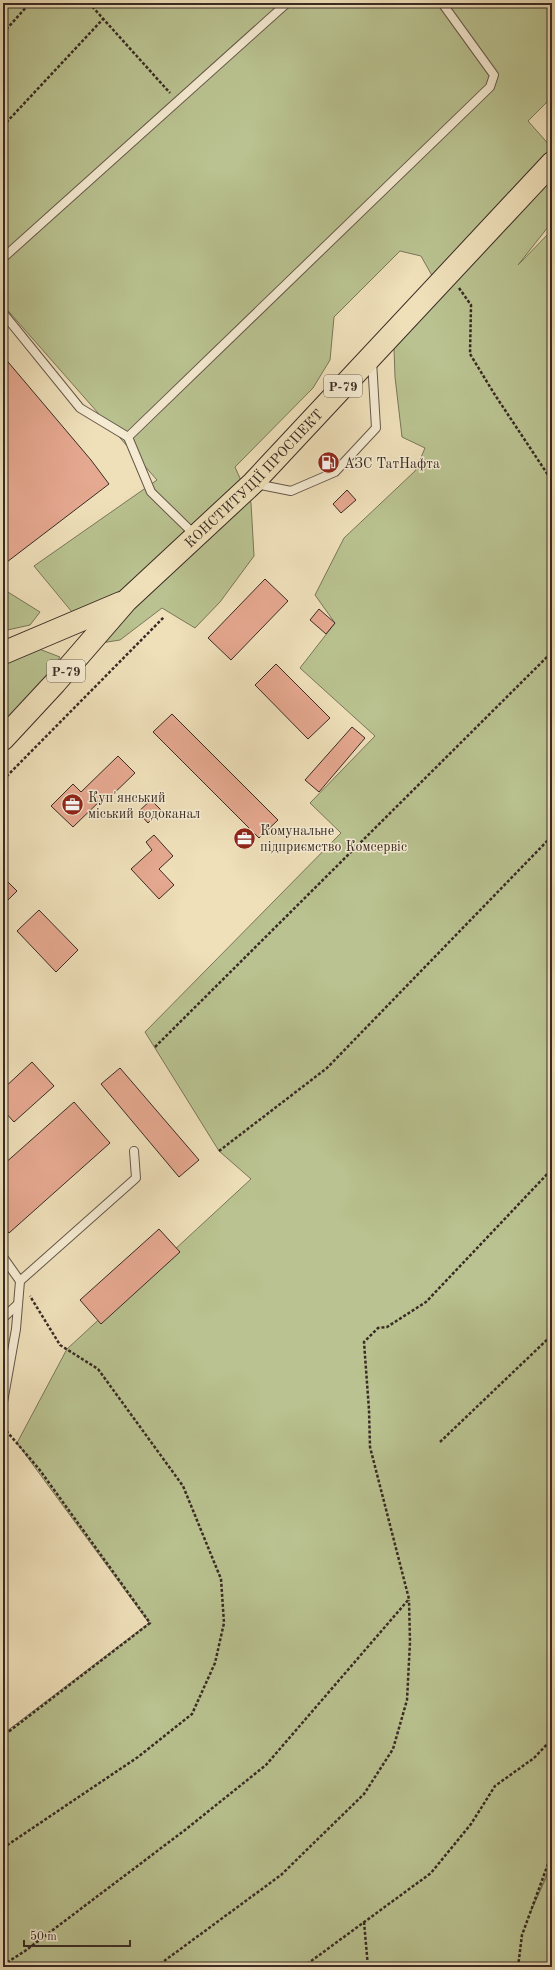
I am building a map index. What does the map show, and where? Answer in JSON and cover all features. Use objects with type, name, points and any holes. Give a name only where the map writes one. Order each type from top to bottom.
[{"type":"main road","name":"КОНСТИТУЦІЇ ПРОСПЕКТ","points":[[3,739],[55,683],[126,601],[253,483],[552,163]]},
{"type":"main road","name":"Р-79","points":[[3,653],[126,601]]},
{"type":"lane","points":[[3,258],[287,3]]},
{"type":"lane","points":[[128,437],[490,87],[494,75],[442,3]]},
{"type":"lane","points":[[3,313],[80,408],[128,437],[151,492],[196,536]]},
{"type":"lane","points":[[253,483],[291,491],[335,472],[376,428],[372,356]]},
{"type":"lane","points":[[20,1281],[136,1178],[134,1151]]},
{"type":"lane","points":[[3,1257],[20,1281],[16,1328],[3,1402]]},
{"type":"lane","points":[[3,1318],[18,1304]]},
{"type":"path","points":[[3,33],[30,3]]},
{"type":"path","points":[[89,3],[178,101]]},
{"type":"path","points":[[3,126],[103,19]]},
{"type":"path","points":[[442,281],[461,289],[472,305],[470,354],[495,395],[552,481]]},
{"type":"path","points":[[3,780],[164,617]]},
{"type":"path","points":[[154,1047],[552,652]]},
{"type":"path","points":[[219,1150],[327,1068],[552,836]]},
{"type":"path","points":[[156,1967],[281,1875],[364,1794],[393,1749],[407,1700],[410,1642],[409,1599],[391,1534],[370,1447],[369,1410],[364,1369],[364,1342],[378,1328],[387,1326],[426,1302],[552,1169]]},
{"type":"path","points":[[3,1848],[138,1757],[192,1714],[215,1663],[224,1623],[221,1579],[183,1486],[98,1369],[60,1345],[20,1281]]},
{"type":"path","points":[[440,1442],[552,1335]]},
{"type":"path","points":[[3,1427],[39,1469],[150,1623],[3,1736]]},
{"type":"path","points":[[3,1965],[26,1951],[266,1765],[409,1599]]},
{"type":"path","points":[[303,1967],[431,1873],[471,1824],[495,1786],[534,1758],[552,1739]]},
{"type":"path","points":[[518,1967],[522,1935],[552,1853]]},
{"type":"path","points":[[364,1921],[368,1967]]},
{"type":"green space","points":[[3,3],[552,3],[552,97],[528,121],[552,148],[552,222],[518,265],[552,230],[552,1862],[531,1911],[552,1865],[552,1967],[3,1967],[3,1734],[149,1623],[17,1443],[67,1349],[251,1179],[219,1151],[145,1032],[341,833],[310,803],[375,736],[300,668],[335,623],[315,595],[344,538],[415,471],[425,448],[402,437],[395,377],[393,320],[435,281],[421,256],[400,251],[334,317],[330,360],[313,388],[235,467],[251,503],[254,556],[220,602],[195,628],[162,608],[120,640],[101,643],[72,612],[34,566],[157,480],[3,305]]},
{"type":"green space","points":[[3,589],[40,612],[30,625],[3,631]]},
{"type":"green space","points":[[39,649],[60,657],[40,691],[3,729],[3,657]]},
{"type":"building","points":[[3,356],[91,460],[109,484],[3,565]]},
{"type":"building","points":[[347,490],[356,500],[341,513],[333,504]]},
{"type":"building","points":[[265,579],[288,601],[231,660],[208,638]]},
{"type":"building","points":[[319,609],[335,623],[326,634],[310,620]]},
{"type":"building","points":[[276,664],[330,718],[308,739],[255,685]]},
{"type":"building","points":[[172,714],[278,820],[259,838],[153,732]]},
{"type":"building","points":[[352,727],[365,738],[319,792],[305,780]]},
{"type":"building","points":[[118,756],[135,773],[107,800],[104,797],[73,827],[51,806],[73,784],[81,792]]},
{"type":"building","points":[[151,800],[161,810],[148,823],[138,812]]},
{"type":"building","points":[[154,835],[173,856],[159,869],[174,885],[159,899],[131,869],[152,850],[146,842]]},
{"type":"building","points":[[3,877],[17,891],[3,905]]},
{"type":"building","points":[[39,910],[78,950],[56,972],[17,931]]},
{"type":"building","points":[[32,1062],[54,1086],[14,1122],[3,1110],[3,1089]]},
{"type":"building","points":[[120,1068],[199,1160],[179,1177],[101,1084]]},
{"type":"building","points":[[74,1102],[110,1143],[9,1233],[3,1226],[3,1165]]},
{"type":"building","points":[[159,1229],[180,1252],[101,1324],[80,1300]]},
{"type":"place","name":"АЗС ТатНафта","points":[[329,463]]},
{"type":"place","name":"Куп'янський міський водоканал","points":[[73,805]]},
{"type":"place","name":"Комунальне пiдприємство Комсервiс","points":[[245,838]]}]
